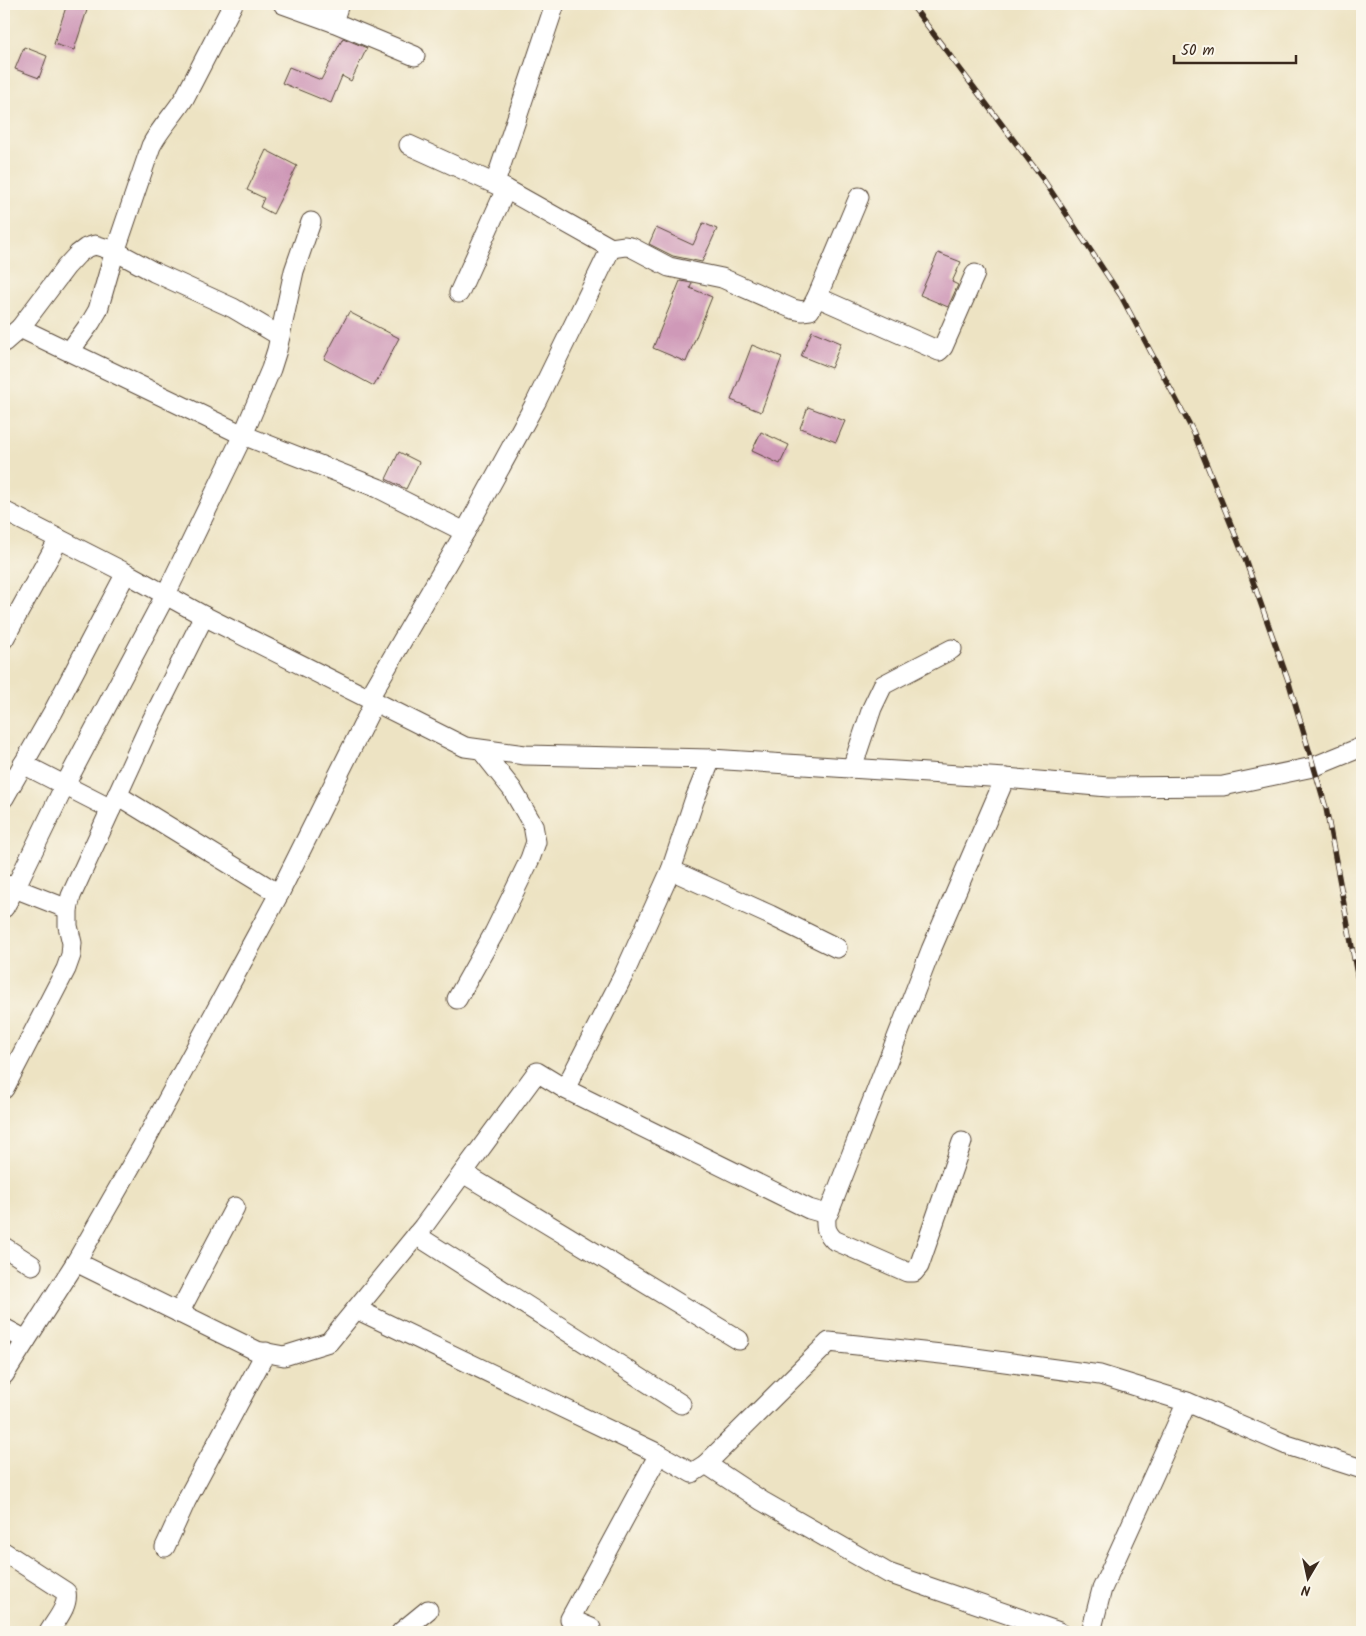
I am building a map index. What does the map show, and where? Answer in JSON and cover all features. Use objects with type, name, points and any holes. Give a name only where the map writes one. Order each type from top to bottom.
[{"type":"street","points":[[70,350],[98,310],[115,251],[157,134],[182,103],[233,4]]},
{"type":"street","points":[[283,4],[333,22],[415,56]]},
{"type":"street","points":[[333,22],[339,4]]},
{"type":"street","points":[[459,293],[500,186],[555,4]]},
{"type":"street","points":[[409,145],[500,186],[611,248],[632,247],[669,267],[722,278],[793,309],[802,311],[810,310],[817,297],[859,197]]},
{"type":"street","points":[[4,908],[10,886],[165,596],[243,435],[270,369],[280,336],[294,271],[311,222]]},
{"type":"street","points":[[4,342],[20,328],[78,254],[86,248],[95,245],[115,251],[154,272],[233,308],[280,336]]},
{"type":"street","points":[[4,1375],[76,1262],[148,1136],[279,894],[372,700],[536,402],[611,248]]},
{"type":"street","points":[[817,297],[939,351],[943,347],[974,274]]},
{"type":"street","points":[[20,328],[70,350],[243,435],[378,488],[465,532]]},
{"type":"street","points":[[4,510],[204,616],[465,747],[481,750],[525,755],[711,759],[1005,778],[1108,787],[1223,786],[1314,767],[1362,747]]},
{"type":"street","points":[[4,640],[59,539]]},
{"type":"street","points":[[4,798],[58,703],[126,573]]},
{"type":"street","points":[[4,1088],[66,969],[71,955],[72,942],[68,926],[68,909],[71,896],[151,722],[204,616]]},
{"type":"street","points":[[852,768],[872,708],[883,685],[952,649]]},
{"type":"street","points":[[457,999],[498,925],[530,860],[536,842],[533,825],[512,789],[481,750]]},
{"type":"street","points":[[565,1088],[624,974],[670,870],[711,759]]},
{"type":"street","points":[[23,764],[65,786],[114,802],[279,894]]},
{"type":"street","points":[[962,1142],[919,1266],[914,1272],[907,1272],[834,1240],[828,1234],[826,1213],[830,1208],[931,950],[1005,778]]},
{"type":"street","points":[[670,870],[770,915],[837,948]]},
{"type":"street","points":[[10,886],[68,909]]},
{"type":"street","points":[[76,1262],[257,1351],[284,1356],[329,1342],[416,1235],[537,1072],[565,1088],[809,1209],[826,1213]]},
{"type":"street","points":[[463,1173],[738,1340]]},
{"type":"street","points":[[179,1313],[235,1207]]},
{"type":"street","points":[[416,1235],[681,1404]]},
{"type":"street","points":[[4,1247],[32,1266]]},
{"type":"street","points":[[356,1309],[659,1454],[692,1473],[706,1464],[829,1342],[960,1356],[1100,1375],[1186,1402],[1287,1445],[1362,1470]]},
{"type":"street","points":[[4,1328],[26,1340]]},
{"type":"street","points":[[165,1547],[186,1500],[266,1352]]},
{"type":"street","points":[[1091,1632],[1102,1589],[1186,1402]]},
{"type":"street","points":[[589,1632],[591,1628],[570,1619],[659,1454]]},
{"type":"street","points":[[706,1464],[762,1501],[888,1573],[1059,1632]]},
{"type":"street","points":[[4,1552],[66,1592],[68,1598],[66,1604],[49,1632]]},
{"type":"street","points":[[401,1632],[428,1610]]},
{"type":"building","points":[[67,4],[89,4],[74,50],[54,44]]},
{"type":"building","points":[[343,38],[367,48],[351,81],[342,76],[331,103],[282,83],[289,67],[321,80]]},
{"type":"building","points":[[24,47],[47,56],[39,78],[15,69]]},
{"type":"building","points":[[266,150],[297,166],[273,214],[260,207],[264,198],[247,190]]},
{"type":"building","points":[[703,223],[717,229],[702,262],[673,256],[649,244],[656,228],[693,245]]},
{"type":"building","points":[[938,253],[961,262],[952,282],[958,285],[948,307],[920,295]]},
{"type":"building","points":[[680,281],[692,283],[690,288],[712,297],[686,362],[653,348]]},
{"type":"building","points":[[349,312],[399,338],[374,386],[324,359]]},
{"type":"building","points":[[812,331],[841,343],[831,368],[801,356]]},
{"type":"building","points":[[752,345],[782,357],[761,412],[731,400]]},
{"type":"building","points":[[808,407],[845,421],[836,442],[800,428]]},
{"type":"building","points":[[761,432],[789,445],[780,464],[752,451]]},
{"type":"building","points":[[399,452],[419,462],[406,489],[386,479]]},
{"type":"railway","points":[[911,4],[1043,179],[1121,296],[1193,431],[1245,559],[1289,683],[1326,808],[1362,1001]]}]
